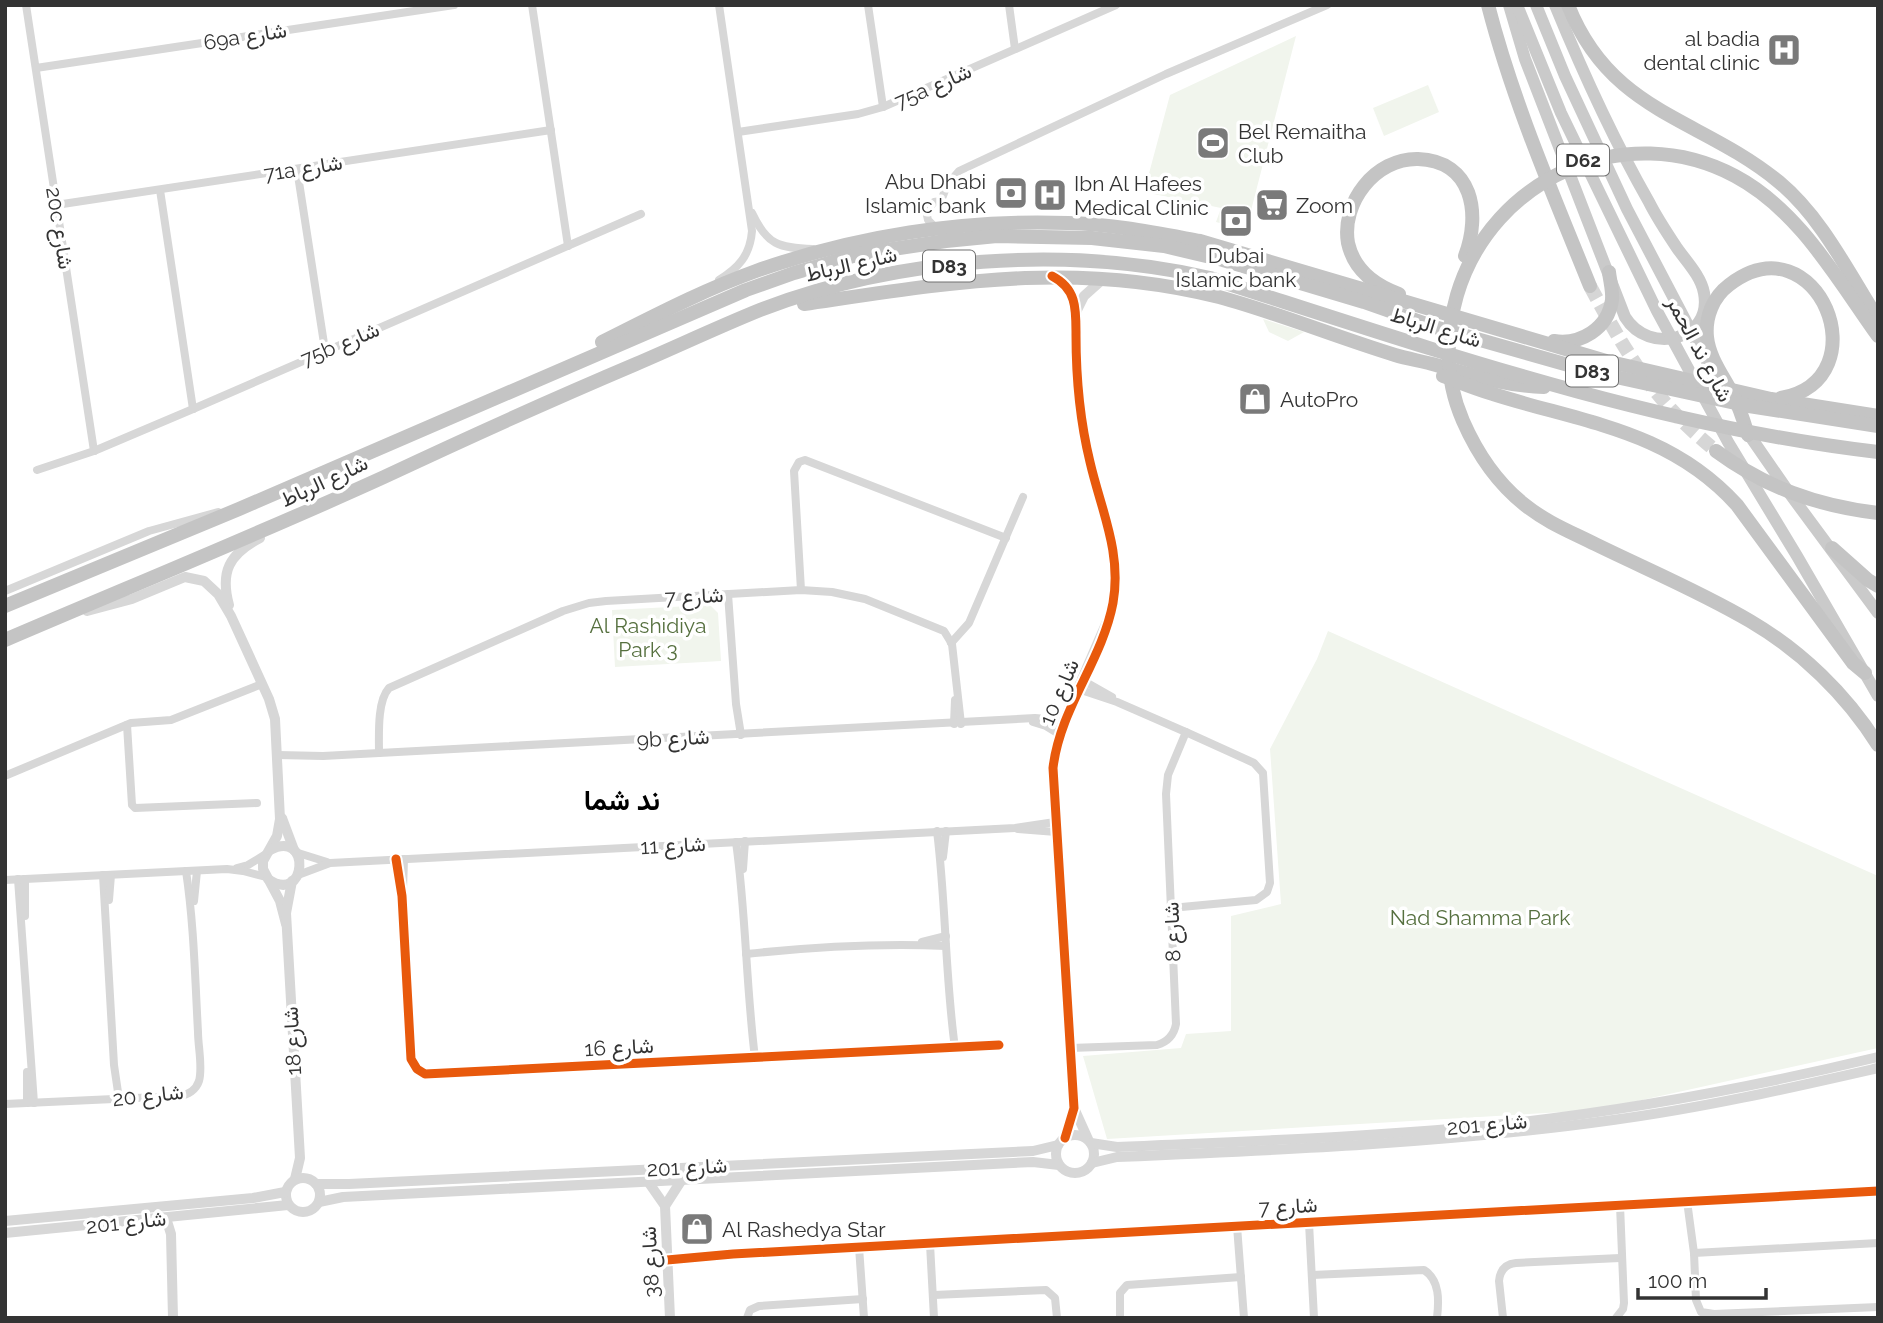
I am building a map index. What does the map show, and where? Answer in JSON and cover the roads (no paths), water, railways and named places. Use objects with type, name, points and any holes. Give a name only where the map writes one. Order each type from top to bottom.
[{"type":"highway","points":[[1488,5],[1539,162],[1590,286]]},
{"type":"highway","points":[[1567,5],[1590,48],[1620,83],[1645,102],[1751,162],[1793,195],[1826,237],[1878,320]]},
{"type":"highway","points":[[1878,336],[1818,251],[1775,204],[1734,176],[1692,160],[1648,154],[1618,156],[1589,162],[1549,178],[1512,205],[1493,225],[1477,248],[1459,288],[1450,326],[1449,366],[1457,406],[1476,447],[1502,484],[1538,514],[1732,611],[1780,641],[1828,683],[1878,745]]},
{"type":"highway","points":[[1448,316],[1433,306],[1394,292],[1359,270],[1350,251],[1346,231],[1358,192],[1372,176],[1392,164],[1416,159],[1439,163],[1461,181],[1470,197],[1473,231],[1458,270],[1459,288]]},
{"type":"highway","points":[[529,383],[587,349],[683,303],[755,272],[829,249],[937,229],[1003,222],[1058,223],[1147,231],[1242,253],[1525,339],[1657,373],[1771,399],[1878,416]]},
{"type":"highway","name":"شارع الرباط","points":[[5,606],[239,509],[746,290],[860,254],[997,236],[1092,238],[1189,251],[1364,302],[1438,328],[1593,372],[1749,406],[1878,426]]},
{"type":"highway","name":"شارع الرباط","points":[[5,640],[281,524],[538,406],[761,310],[839,286],[919,270],[1026,261],[1078,260],[1130,264],[1210,278],[1560,386],[1697,420],[1878,452]]},
{"type":"highway","points":[[1748,435],[1739,407],[1712,356],[1707,335],[1708,319],[1713,303],[1723,289],[1757,271],[1773,270],[1790,272],[1818,289],[1835,319],[1836,346],[1826,371],[1806,390],[1789,397],[1771,399]]},
{"type":"highway","points":[[1525,339],[1570,342],[1591,332],[1603,322],[1610,308],[1612,293],[1609,272]]},
{"type":"highway","points":[[761,310],[955,281],[1052,276],[1137,282],[1217,297],[1400,356],[1500,384],[1560,386]]},
{"type":"highway","points":[[1400,356],[1426,370],[1494,394],[1638,436],[1695,467],[1737,505],[1853,663],[1865,673]]},
{"type":"highway","points":[[1845,448],[1878,459]]},
{"type":"highway","points":[[1716,452],[1768,484],[1798,496],[1826,505],[1878,513]]},
{"type":"highway","points":[[1832,548],[1878,586]]},
{"type":"main road","points":[[1509,5],[1525,60],[1625,317],[1633,328],[1644,336],[1657,340],[1676,338],[1692,328],[1700,318],[1704,299],[1700,283],[1652,209],[1613,138],[1553,5]]},
{"type":"main road","name":"شارع ند الحمر","points":[[1517,5],[1561,113],[1657,311],[1728,442],[1878,696]]},
{"type":"main road","name":"شارع ند الحمر","points":[[1536,5],[1577,103],[1674,303],[1711,372],[1748,435],[1878,613]]},
{"type":"main road","points":[[1553,5],[1577,103]]},
{"type":"street","name":"20c شارع","points":[[26,5],[94,451]]},
{"type":"street","name":"69a شارع","points":[[36,68],[454,5]]},
{"type":"street","points":[[532,5],[568,246]]},
{"type":"street","points":[[683,303],[729,274],[746,256],[752,231],[719,5]]},
{"type":"street","points":[[868,5],[883,107]]},
{"type":"street","points":[[1009,5],[1015,49]]},
{"type":"street","name":"75a شارع","points":[[738,132],[858,114],[883,107],[1116,5]]},
{"type":"street","points":[[937,229],[928,220],[926,211],[934,202],[941,201],[947,185],[959,171],[1166,74],[1327,5]]},
{"type":"street","name":"71a شارع","points":[[56,205],[551,130]]},
{"type":"street","points":[[297,169],[325,351]]},
{"type":"street","points":[[160,190],[193,409]]},
{"type":"street","points":[[749,207],[760,229],[771,241],[796,248],[829,249]]},
{"type":"street","name":"75b شارع","points":[[37,470],[94,451],[641,214]]},
{"type":"street","name":"شارع 10","points":[[1052,276],[1068,287],[1073,295],[1085,438],[1090,465],[1112,539],[1115,566],[1109,617],[1061,730],[1053,768],[1074,1108],[1089,1141]]},
{"type":"street","points":[[1076,313],[1084,296],[1103,279]]},
{"type":"street","points":[[802,590],[794,471],[802,461],[812,461],[1006,538]]},
{"type":"street","points":[[951,643],[969,622],[1023,497]]},
{"type":"street","points":[[5,591],[167,525],[239,509]]},
{"type":"street","points":[[231,616],[224,583],[233,559],[244,548],[281,524]]},
{"type":"street","points":[[65,614],[121,602],[179,579],[192,577],[215,589],[231,616],[275,719],[281,811],[277,836],[267,853],[263,869],[267,878]]},
{"type":"street","name":"شارع 7","points":[[382,753],[381,701],[392,685],[572,607],[597,601],[802,590],[832,592],[865,599],[938,627],[946,633]]},
{"type":"street","points":[[731,594],[737,735]]},
{"type":"street","points":[[958,724],[951,643],[946,633],[959,630],[969,622]]},
{"type":"street","points":[[7,775],[127,725],[143,721],[171,720],[262,684]]},
{"type":"street","points":[[1080,684],[1254,763],[1261,769],[1265,779],[1270,883],[1267,892],[1256,900],[1171,906]]},
{"type":"street","name":"9b شارع","points":[[278,758],[1024,721],[1061,730]]},
{"type":"street","points":[[127,725],[132,805],[135,808],[257,803]]},
{"type":"street","name":"شارع 8","points":[[1071,1052],[1157,1045],[1174,1032],[1176,1024],[1166,794],[1168,775],[1188,733]]},
{"type":"street","points":[[227,869],[267,878],[278,884],[295,878],[301,863],[281,811]]},
{"type":"street","name":"شارع 11","points":[[295,878],[330,863],[1056,827]]},
{"type":"street","points":[[941,831],[951,1048]]},
{"type":"street","points":[[740,841],[751,1058]]},
{"type":"street","points":[[5,880],[227,869],[248,864],[281,846],[295,851]]},
{"type":"street","name":"شارع 11","points":[[295,851],[330,863]]},
{"type":"street","name":"شارع 16","points":[[400,859],[410,1052],[412,1062],[421,1072],[430,1074],[999,1045]]},
{"type":"street","name":"شارع 20","points":[[192,910],[197,871]]},
{"type":"street","name":"شارع 20","points":[[5,1104],[184,1095],[192,1091],[198,1083],[200,1073],[192,910],[186,872]]},
{"type":"street","points":[[107,875],[116,1099]]},
{"type":"street","name":"شارع 18","points":[[267,878],[280,901],[286,924]]},
{"type":"street","name":"شارع 18","points":[[295,878],[287,902],[286,924],[300,1158],[295,1179]]},
{"type":"street","points":[[22,879],[30,1103]]},
{"type":"street","points":[[745,951],[946,941]]},
{"type":"street","name":"شارع 201","points":[[1089,1141],[1117,1147],[1334,1137],[1513,1123],[1682,1100],[1878,1057]]},
{"type":"street","name":"شارع 201","points":[[1092,1163],[1117,1157],[1416,1142],[1588,1124],[1744,1098],[1878,1068]]},
{"type":"street","name":"شارع 10","points":[[1061,1141],[1074,1108]]},
{"type":"street","points":[[1077,1135],[1089,1141],[1094,1153],[1092,1163],[1084,1171],[1073,1173],[1059,1165],[1056,1157],[1061,1141],[1077,1135]]},
{"type":"street","name":"شارع 201","points":[[313,1181],[349,1184],[1033,1151],[1061,1141]]},
{"type":"street","name":"شارع 18","points":[[300,1158],[313,1181]]},
{"type":"street","name":"شارع 201","points":[[319,1202],[343,1197],[1033,1162],[1059,1165]]},
{"type":"street","points":[[295,1179],[313,1181],[320,1190],[319,1202],[310,1210],[294,1210],[288,1205],[285,1192],[289,1184],[295,1179]]},
{"type":"street","name":"شارع 38","points":[[665,1206],[681,1181]]},
{"type":"street","name":"شارع 38","points":[[649,1183],[665,1206],[670,1318]]},
{"type":"street","name":"شارع 7","points":[[667,1258],[1878,1191]]},
{"type":"street","name":"شارع 201","points":[[5,1221],[253,1198],[285,1192]]},
{"type":"street","points":[[1687,1201],[1697,1307],[1707,1314],[1878,1307]]},
{"type":"street","name":"شارع 201","points":[[5,1233],[288,1205]]},
{"type":"street","points":[[1616,1318],[1624,1303],[1620,1258],[1620,1205]]},
{"type":"street","points":[[171,1234],[177,1217]]},
{"type":"street","points":[[166,1218],[171,1234],[173,1318]]},
{"type":"street","points":[[1309,1223],[1314,1318]]},
{"type":"street","points":[[1237,1226],[1244,1318]]},
{"type":"street","points":[[1693,1253],[1878,1243]]},
{"type":"street","points":[[930,1244],[934,1318]]},
{"type":"street","points":[[859,1247],[864,1318]]},
{"type":"street","points":[[1503,1318],[1499,1275],[1506,1266],[1517,1263],[1620,1258]]},
{"type":"street","points":[[1312,1275],[1424,1270],[1432,1275],[1436,1282],[1437,1318]]},
{"type":"street","points":[[1120,1318],[1119,1293],[1127,1285],[1241,1277]]},
{"type":"street","points":[[934,1296],[1046,1290],[1055,1298],[1056,1318]]},
{"type":"street","points":[[747,1318],[750,1310],[759,1306],[863,1299]]},
{"type":"tunnel","points":[[1590,286],[1630,356],[1658,395],[1716,451]]},
{"type":"place","name":"al badia dental clinic","points":[[1784,50]]},
{"type":"place","name":"Bel Remaitha Club","points":[[1213,143]]},
{"type":"place","name":"Abu Dhabi Islamic bank","points":[[1011,193]]},
{"type":"place","name":"Ibn Al Hafees Medical Clinic","points":[[1050,195]]},
{"type":"place","name":"Zoom","points":[[1272,205]]},
{"type":"place","name":"Dubai Islamic bank","points":[[1236,221]]},
{"type":"place","name":"AutoPro","points":[[1255,399]]},
{"type":"place","name":"Al Rashedya Star","points":[[697,1229]]},
{"type":"district","name":"ند شما","points":[[622,800]]},
{"type":"park label","name":"Al Rashidiya Park 3","points":[[648,637]]},
{"type":"park label","name":"Nad Shamma Park","points":[[1480,917]]}]
